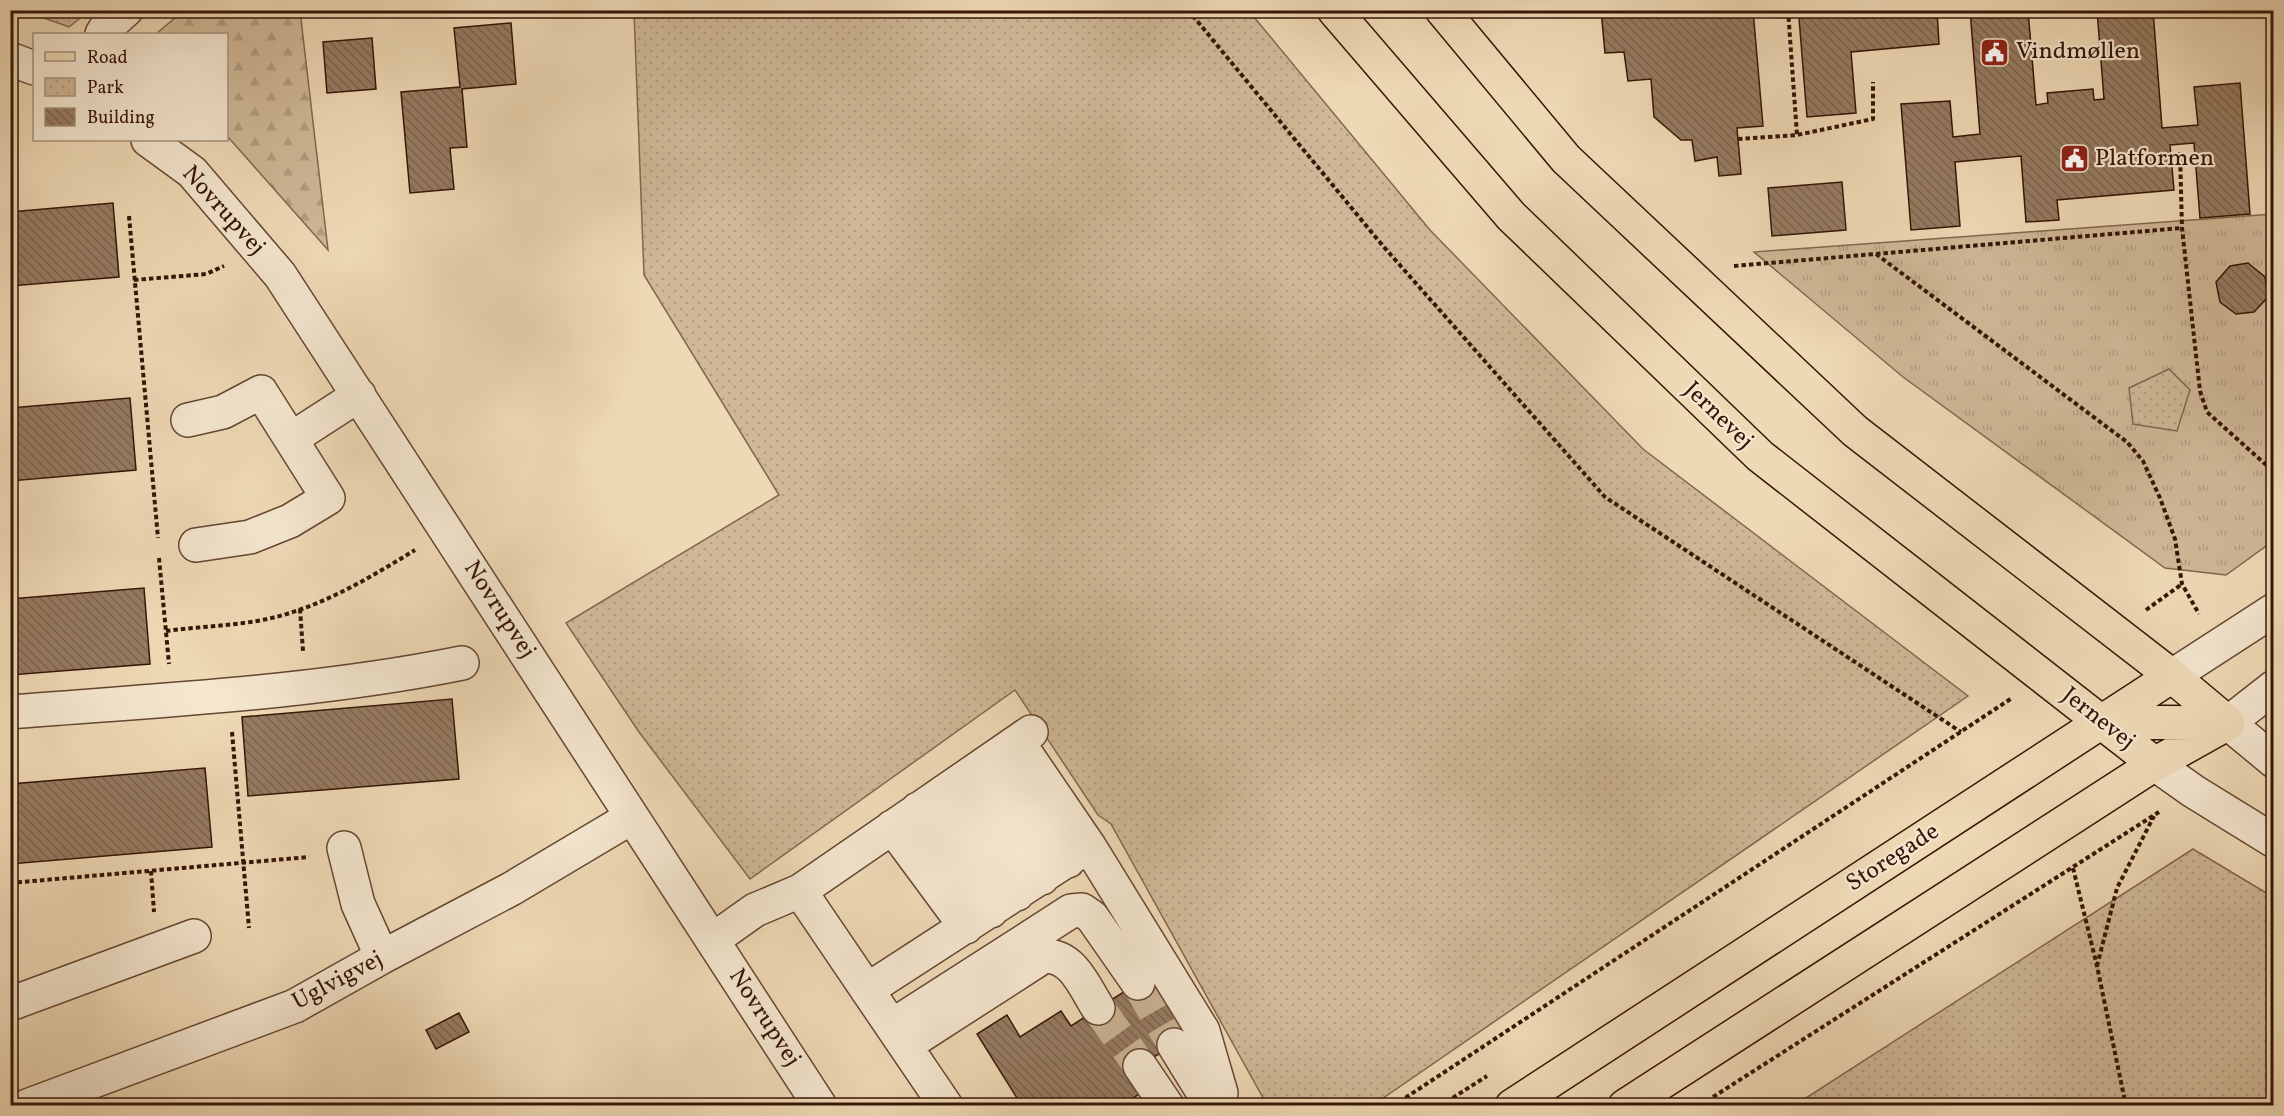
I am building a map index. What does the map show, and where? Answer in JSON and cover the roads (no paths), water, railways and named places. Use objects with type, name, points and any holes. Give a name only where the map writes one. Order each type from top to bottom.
[{"type":"main road","name":"Jernevej","points":[[1334,10],[1511,216],[1760,456],[2156,764]]},
{"type":"main road","points":[[1442,10],[1566,159],[1855,431],[2172,676],[2228,723]]},
{"type":"main road","points":[[2156,764],[2172,676]]},
{"type":"main road","name":"Storegade","points":[[1512,1106],[2172,676]]},
{"type":"main road","points":[[2102,722],[2228,723]]},
{"type":"main road","points":[[1625,1106],[2156,764],[2228,723]]},
{"type":"street","points":[[103,33],[126,10]]},
{"type":"street","points":[[10,58],[33,68]]},
{"type":"street","name":"Novrupvej","points":[[149,141],[192,172],[280,275],[632,817],[714,939],[820,1106]]},
{"type":"street","points":[[188,420],[223,412],[261,392],[328,498],[290,521],[250,537],[196,545]]},
{"type":"street","points":[[291,439],[359,395]]},
{"type":"street","name":"Storegade","points":[[2172,676],[2274,610]]},
{"type":"street","points":[[10,712],[306,688],[462,663]]},
{"type":"street","points":[[2274,687],[2228,723],[2274,761]]},
{"type":"street","points":[[714,939],[755,910],[800,891],[992,759]]},
{"type":"street","points":[[992,759],[1029,886]]},
{"type":"street","points":[[992,759],[1029,886]]},
{"type":"street","points":[[2156,764],[2193,791],[2274,841]]},
{"type":"street","name":"Uglvigvej","points":[[27,1106],[72,1098],[295,1006],[511,889],[632,817]]},
{"type":"street","points":[[905,818],[1029,886],[1203,1031],[1214,1101]]},
{"type":"street","points":[[344,848],[358,904],[382,957]]},
{"type":"street","points":[[867,990],[1029,886]]},
{"type":"street","points":[[800,891],[946,1106]]},
{"type":"street","points":[[899,1035],[1071,911],[1082,910],[1092,917],[1138,983]]},
{"type":"street","points":[[10,1004],[194,936]]},
{"type":"street","points":[[899,1035],[1044,956],[1060,957],[1068,963],[1098,1008]]},
{"type":"street","points":[[1174,1045],[1214,1101]]},
{"type":"street","points":[[1140,1066],[1167,1106]]},
{"type":"tunnel","points":[[1138,983],[1174,1045]]},
{"type":"tunnel","points":[[1098,1008],[1140,1066]]},
{"type":"place","name":"Vindmøllen","points":[[1995,52]]},
{"type":"place","name":"Platformen","points":[[2074,159]]}]
